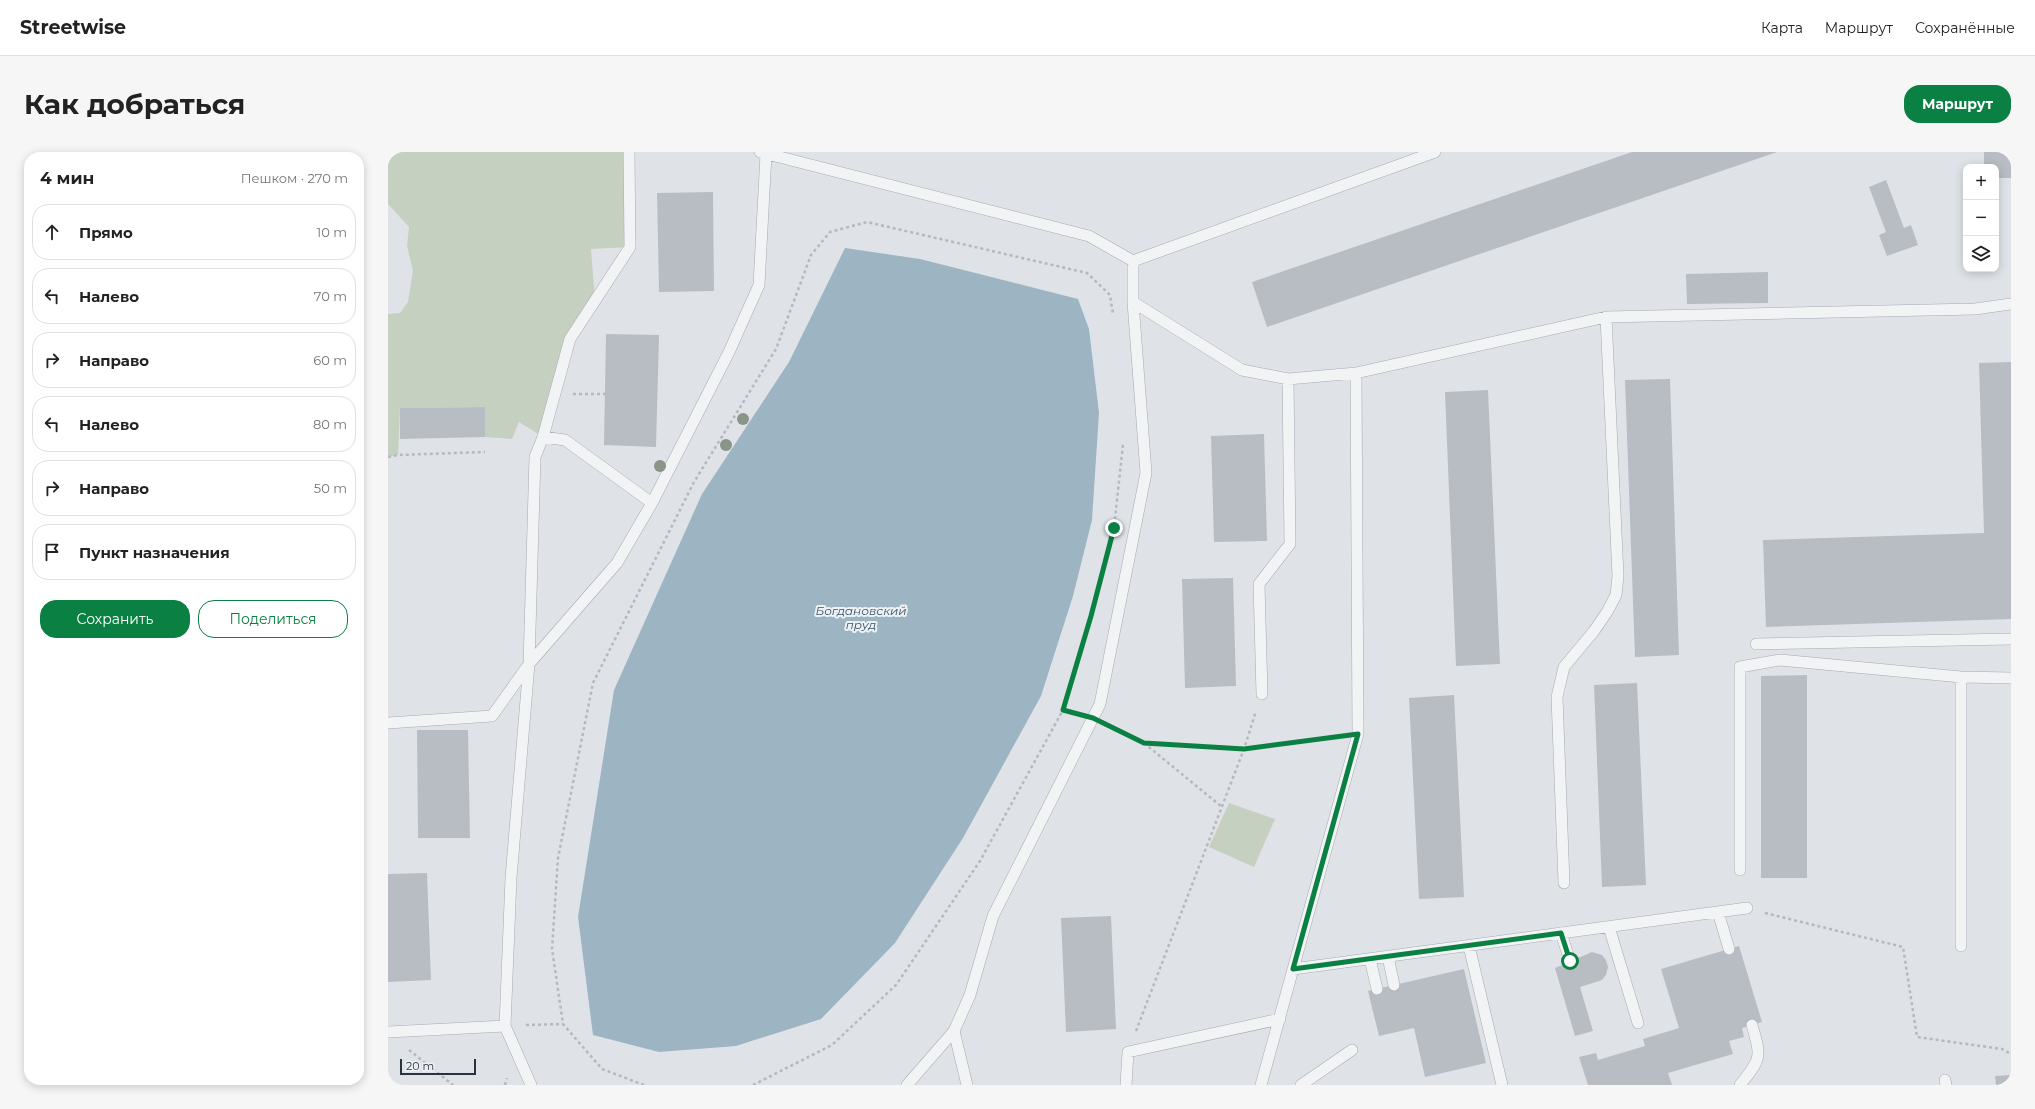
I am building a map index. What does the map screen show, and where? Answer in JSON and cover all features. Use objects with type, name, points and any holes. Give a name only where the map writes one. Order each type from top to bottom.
[{"type":"lane","points":[[531,1085],[505,1026],[511,878],[529,664],[535,457],[543,437],[570,339],[630,247],[629,152]]},
{"type":"lane","points":[[388,723],[492,716],[529,664],[617,563],[652,503],[729,352],[759,285],[763,153],[1089,236],[1132,261],[1435,152]]},
{"type":"lane","points":[[907,1085],[954,1031],[970,995],[993,916],[1100,704],[1146,473],[1133,302],[1132,261]]},
{"type":"lane","points":[[1133,302],[1242,370],[1288,379],[1356,373],[1606,317],[1975,309],[2011,304]]},
{"type":"lane","points":[[1564,883],[1557,697],[1564,667],[1607,612],[1616,595],[1618,576],[1606,317]]},
{"type":"lane","points":[[1261,1085],[1358,734],[1356,373]]},
{"type":"lane","points":[[1262,694],[1259,584],[1290,544],[1288,379]]},
{"type":"lane","points":[[543,437],[565,440],[652,503]]},
{"type":"lane","points":[[1756,644],[2011,639]]},
{"type":"lane","points":[[1740,870],[1740,667],[1780,660],[1962,677],[2011,678]]},
{"type":"lane","points":[[1960,946],[1962,677]]},
{"type":"lane","points":[[1293,969],[1747,908]]},
{"type":"lane","points":[[1718,912],[1729,949]]},
{"type":"lane","points":[[1609,927],[1638,1023]]},
{"type":"lane","points":[[1561,933],[1570,961]]},
{"type":"lane","points":[[1469,946],[1502,1085]]},
{"type":"lane","points":[[1388,957],[1394,985]]},
{"type":"lane","points":[[1370,959],[1377,989]]},
{"type":"lane","points":[[1126,1085],[1128,1052],[1280,1019]]},
{"type":"lane","points":[[1740,1085],[1758,1060],[1759,1052],[1752,1025]]},
{"type":"lane","points":[[388,1032],[505,1026]]},
{"type":"lane","points":[[954,1031],[967,1085]]},
{"type":"lane","points":[[1301,1085],[1352,1050]]},
{"type":"path","points":[[644,1085],[602,1068],[563,1024],[552,949],[558,858],[593,683],[694,482],[776,349],[811,255],[830,232],[867,222],[1087,273],[1110,295],[1115,321]]},
{"type":"path","points":[[555,395],[605,394]]},
{"type":"path","points":[[753,1085],[832,1045],[896,985],[980,861],[1063,710],[1091,616],[1114,528],[1124,442]]},
{"type":"path","points":[[388,457],[398,455],[485,452]]},
{"type":"path","points":[[1128,1052],[1244,749],[1262,694]]},
{"type":"path","points":[[1063,710],[1093,718],[1144,743],[1222,807]]},
{"type":"path","points":[[1144,743],[1244,749],[1358,734]]},
{"type":"path","points":[[1747,908],[1903,947],[1917,1037],[2002,1048],[2011,1054]]},
{"type":"path","points":[[505,1026],[563,1024]]},
{"type":"path","points":[[406,1048],[453,1085]]},
{"type":"green space","points":[[388,152],[629,152],[630,247],[591,249],[595,301],[570,339],[543,437],[519,422],[512,439],[485,437],[484,407],[400,408],[398,455],[388,457],[388,314],[400,313],[408,302],[413,271],[407,246],[409,227],[388,204]]},
{"type":"green space","points":[[1229,803],[1275,819],[1254,867],[1209,847]]},
{"type":"water","name":"Богдановский пруд","points":[[845,248],[920,259],[1078,299],[1089,329],[1099,413],[1092,520],[1073,596],[1041,696],[963,838],[895,943],[821,1019],[736,1046],[659,1052],[593,1035],[578,917],[614,690],[702,494],[789,362]]},
{"type":"building","points":[[1632,152],[1777,152],[1267,327],[1252,282]]},
{"type":"building","points":[[1984,152],[2011,152],[2011,178],[1999,178],[1999,164],[1984,164]]},
{"type":"building","points":[[1886,180],[1904,228],[1911,225],[1918,245],[1887,256],[1879,235],[1886,232],[1869,187]]},
{"type":"building","points":[[713,192],[714,291],[659,292],[657,193]]},
{"type":"building","points":[[1768,272],[1768,303],[1687,304],[1686,274]]},
{"type":"building","points":[[606,334],[659,335],[656,447],[604,445]]},
{"type":"building","points":[[2011,362],[2011,619],[1766,627],[1763,540],[1984,533],[1979,363]]},
{"type":"building","points":[[1670,379],[1679,655],[1635,657],[1625,380]]},
{"type":"building","points":[[1488,390],[1500,664],[1456,666],[1445,392]]},
{"type":"building","points":[[485,407],[485,437],[400,439],[400,408]]},
{"type":"building","points":[[1264,434],[1267,541],[1214,542],[1211,436]]},
{"type":"building","points":[[1233,578],[1236,686],[1185,688],[1182,579]]},
{"type":"building","points":[[1807,675],[1807,878],[1761,878],[1761,676]]},
{"type":"building","points":[[1637,683],[1646,885],[1602,887],[1594,685]]},
{"type":"building","points":[[1454,695],[1464,897],[1419,899],[1409,698]]},
{"type":"building","points":[[417,730],[468,730],[470,838],[418,838]]},
{"type":"building","points":[[427,873],[431,980],[388,982],[388,874]]},
{"type":"building","points":[[1111,916],[1116,1029],[1066,1032],[1061,918]]},
{"type":"building","points":[[1739,946],[1762,1022],[1742,1028],[1744,1037],[1729,1041],[1733,1054],[1668,1073],[1672,1085],[1588,1085],[1579,1057],[1596,1053],[1598,1060],[1645,1046],[1643,1039],[1679,1028],[1661,969]]},
{"type":"building","points":[[1592,952],[1602,955],[1606,960],[1608,967],[1606,975],[1602,980],[1580,987],[1593,1031],[1575,1036],[1555,968]]},
{"type":"building","points":[[1464,969],[1486,1063],[1425,1077],[1414,1028],[1379,1036],[1368,991]]},
{"type":"building","points":[[2011,1075],[2011,1085],[1996,1085],[1995,1076]]},
{"type":"route","points":[[1114,528],[1091,616],[1063,710],[1093,718],[1144,743],[1244,749],[1358,734],[1293,969],[1561,933],[1570,961]]}]
